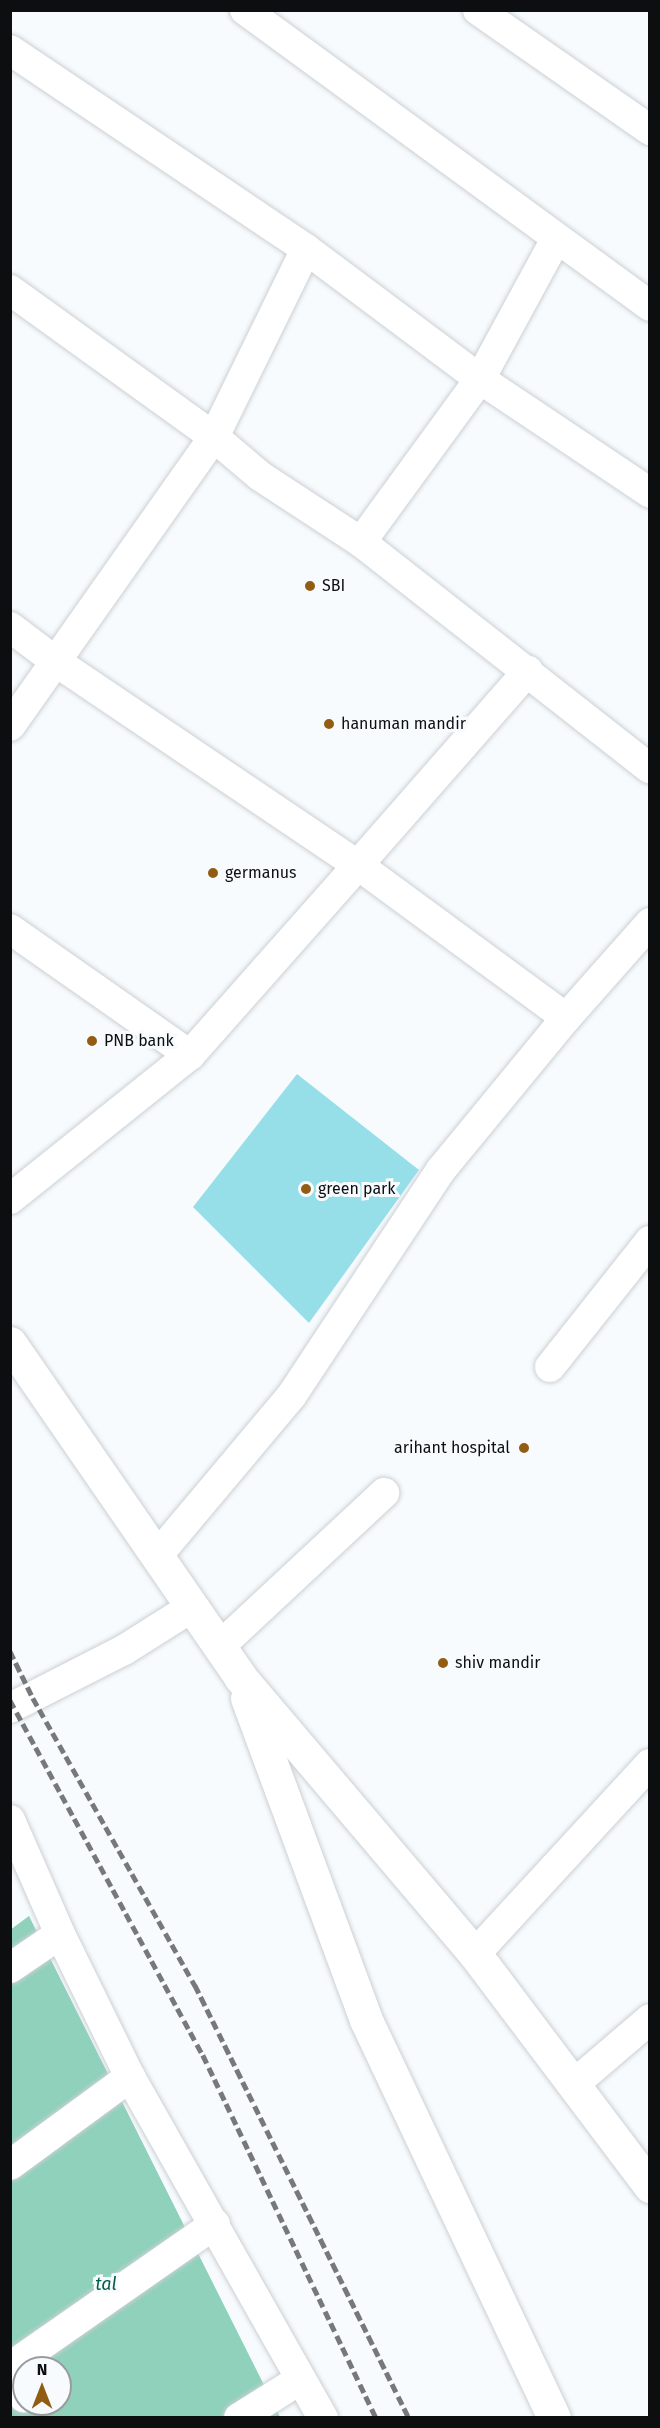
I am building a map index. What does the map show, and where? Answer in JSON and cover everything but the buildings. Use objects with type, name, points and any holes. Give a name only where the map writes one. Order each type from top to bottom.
[{"type":"street","points":[[245,10],[650,306]]},
{"type":"street","points":[[478,10],[650,130]]},
{"type":"street","points":[[10,50],[306,249],[480,379],[650,493]]},
{"type":"street","points":[[361,542],[480,379],[556,239]]},
{"type":"street","points":[[10,726],[214,437],[306,249]]},
{"type":"street","points":[[10,290],[214,437],[260,476],[361,542],[528,671],[587,723],[650,769]]},
{"type":"street","points":[[10,627],[54,661],[358,865],[566,1018]]},
{"type":"street","points":[[10,1199],[190,1056],[528,671]]},
{"type":"street","points":[[157,1556],[292,1395],[441,1170],[566,1018],[650,923]]},
{"type":"street","points":[[10,929],[190,1056]]},
{"type":"street","points":[[550,1367],[650,1241]]},
{"type":"street","points":[[10,1343],[240,1677],[475,1954],[650,2186]]},
{"type":"street","points":[[219,1647],[384,1493]]},
{"type":"street","points":[[10,1708],[124,1650],[192,1607]]},
{"type":"street","points":[[240,1677],[366,2020],[554,2418]]},
{"type":"street","points":[[475,1954],[650,1764]]},
{"type":"street","points":[[10,1820],[60,1934],[130,2077],[215,2224],[299,2380],[323,2418]]},
{"type":"street","points":[[10,1968],[60,1934]]},
{"type":"street","points":[[573,2085],[650,2019]]},
{"type":"street","points":[[10,2165],[130,2077]]},
{"type":"street","points":[[10,2367],[215,2224]]},
{"type":"street","points":[[239,2418],[299,2380]]},
{"type":"water","name":"tal","points":[[29,1916],[280,2417],[11,2418],[10,1930]]},
{"type":"railway","points":[[10,1651],[33,1698],[195,1985],[409,2418]]},
{"type":"railway","points":[[10,1700],[203,2055],[376,2418]]},
{"type":"place","name":"SBI","points":[[310,586]]},
{"type":"place","name":"hanuman mandir","points":[[329,724]]},
{"type":"place","name":"germanus","points":[[213,873]]},
{"type":"place","name":"PNB bank","points":[[92,1041]]},
{"type":"place","name":"green park","points":[[306,1189]]},
{"type":"place","name":"arihant hospital","points":[[524,1448]]},
{"type":"place","name":"shiv mandir","points":[[443,1663]]}]
